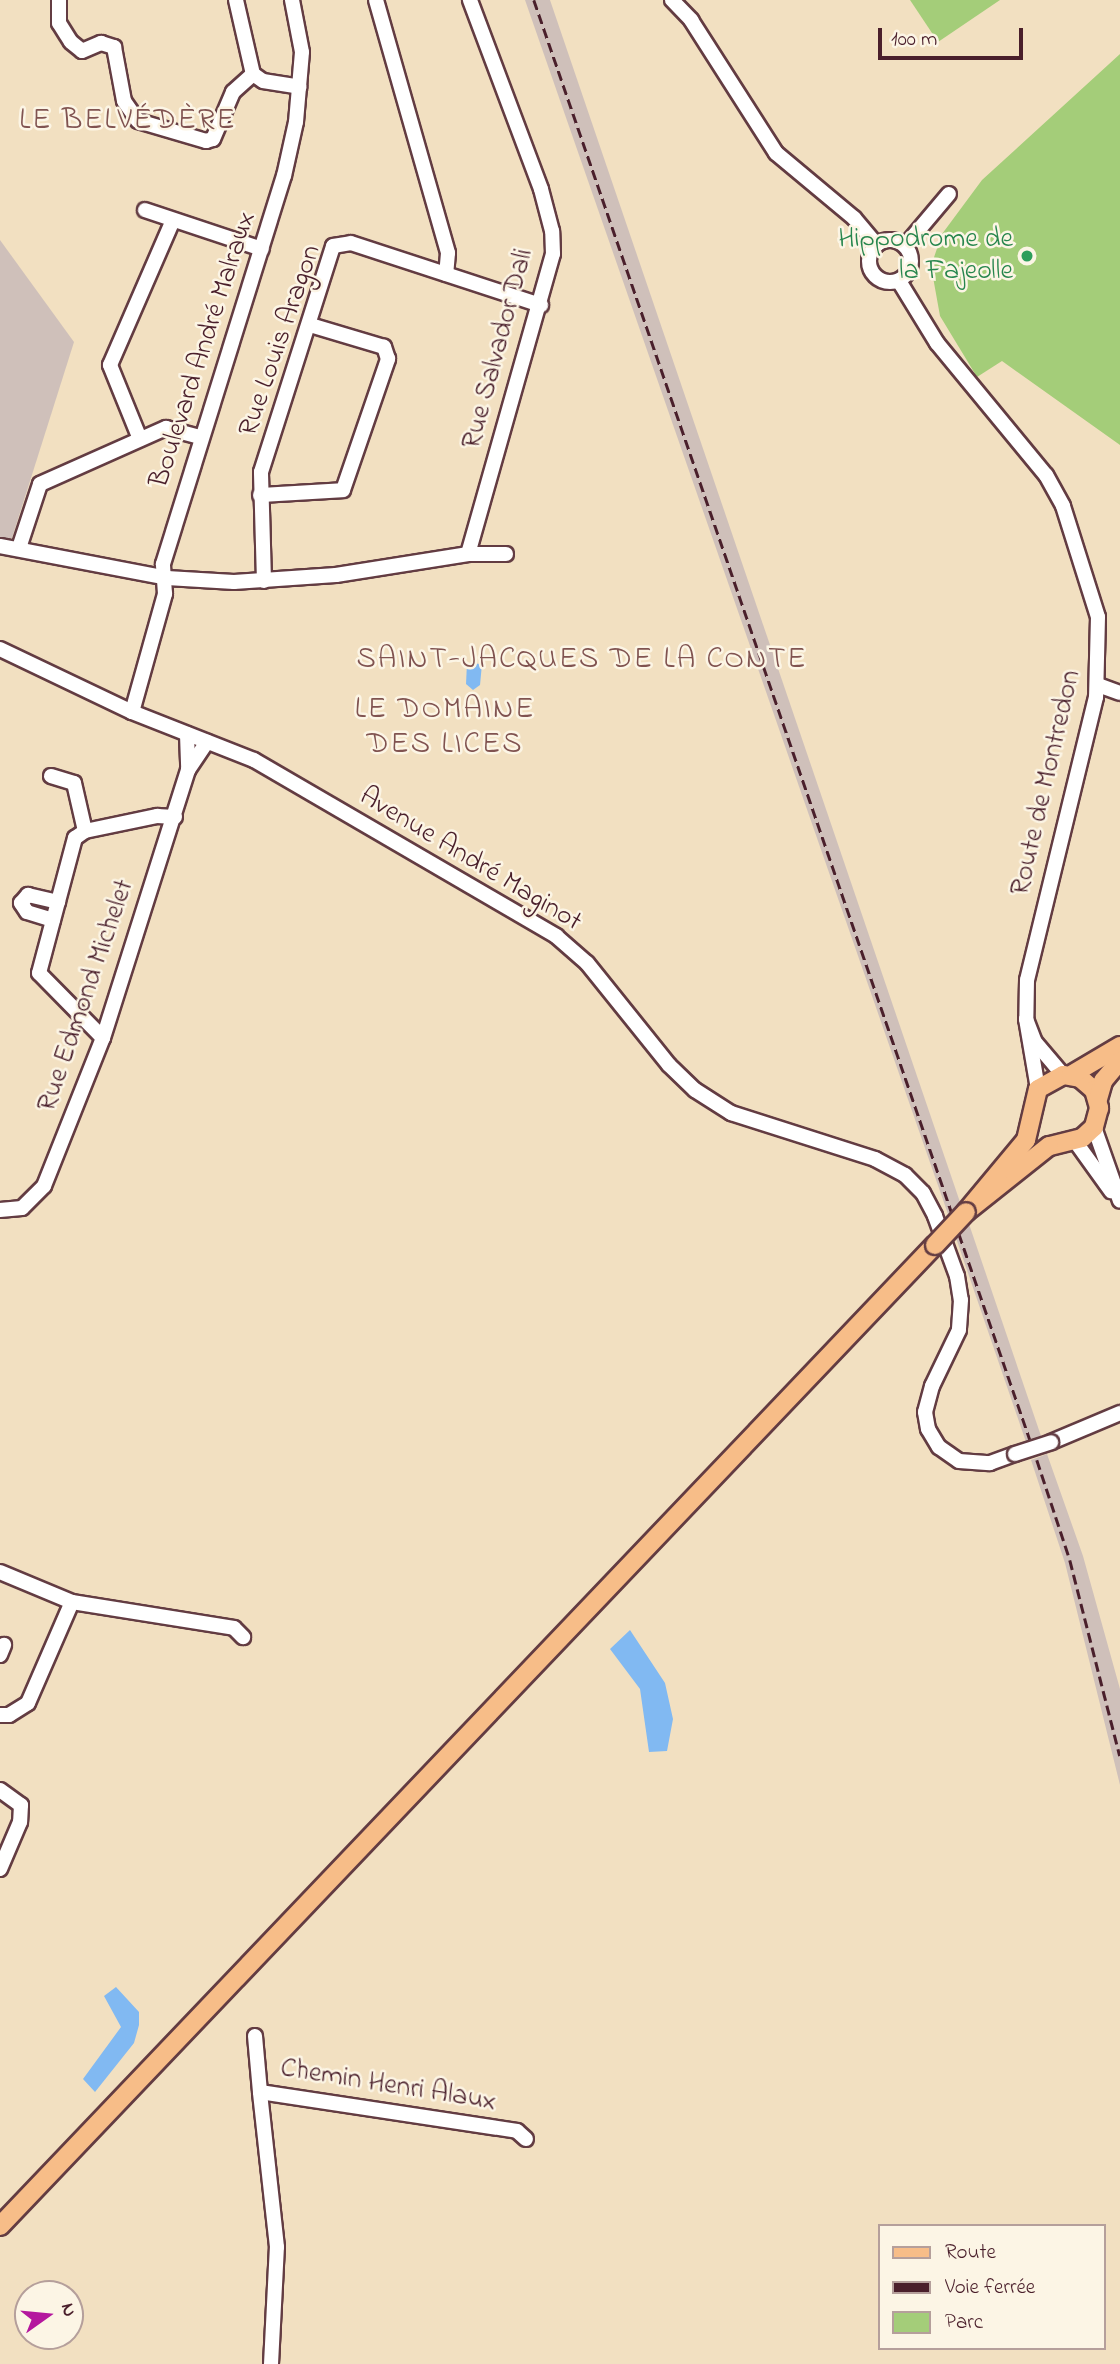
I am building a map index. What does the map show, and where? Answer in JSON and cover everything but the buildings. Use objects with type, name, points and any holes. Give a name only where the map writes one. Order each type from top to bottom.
[{"type":"main road","points":[[0,2238],[133,2091],[966,1212],[1027,1140],[1034,1118],[1038,1089],[1120,1046]]},
{"type":"main road","points":[[966,1212],[1006,1176],[1094,1127],[1103,1081],[1120,1060]]},
{"type":"main road","points":[[1067,1075],[1088,1083],[1098,1099]]},
{"type":"main road","points":[[1034,1118],[1044,1134],[1068,1141]]},
{"type":"main road","points":[[0,2225],[133,2091]]},
{"type":"street","points":[[59,0],[59,23],[71,42],[82,51],[101,43],[114,47],[131,115],[168,129],[213,139],[233,92],[253,74]]},
{"type":"street","points":[[236,0],[253,74],[263,81],[300,87]]},
{"type":"street","name":"Boulevard André Malraux","points":[[132,712],[167,578],[163,565],[200,437],[284,176],[300,87],[302,52],[292,0]]},
{"type":"street","points":[[376,0],[448,253],[446,274]]},
{"type":"street","name":"Rue Salvador Dali","points":[[468,554],[541,305],[553,254],[548,211],[470,0]]},
{"type":"street","points":[[672,0],[691,20],[776,153],[854,218],[877,245]]},
{"type":"street","points":[[905,246],[949,194]]},
{"type":"street","points":[[145,210],[262,249]]},
{"type":"street","points":[[140,439],[110,365],[173,220]]},
{"type":"street","points":[[891,240],[905,246],[911,264],[899,281],[881,280],[874,275],[869,257],[877,245],[891,240]]},
{"type":"street","name":"Rue Louis Aragon","points":[[264,580],[261,472],[333,246],[341,243],[541,305]]},
{"type":"street","name":"Route de Montredon","points":[[899,281],[913,310],[1046,475],[1063,506],[1098,617],[1098,685],[1027,980],[1026,1018],[1038,1089]]},
{"type":"street","points":[[260,495],[343,490],[388,359],[384,347],[310,325]]},
{"type":"street","points":[[19,548],[40,484],[140,439],[173,428],[200,437]]},
{"type":"street","points":[[0,546],[167,578],[264,580],[336,575],[468,554],[506,554]]},
{"type":"street","name":"Avenue André Maginot","points":[[0,649],[132,712],[207,742],[297,784],[556,936],[587,963],[669,1065],[695,1090],[731,1113],[875,1159],[905,1175],[923,1193],[935,1216],[957,1276],[961,1300],[959,1330],[932,1386],[925,1412],[928,1429],[939,1447],[959,1461],[990,1463],[1099,1425]]},
{"type":"street","points":[[1098,685],[1120,694]]},
{"type":"street","points":[[187,734],[192,755]]},
{"type":"street","name":"Rue Edmond Michelet","points":[[0,1210],[22,1208],[44,1186],[103,1038],[175,817],[192,755],[207,742]]},
{"type":"street","points":[[51,776],[74,783],[85,831]]},
{"type":"street","points":[[103,1038],[39,973],[75,838],[85,831],[157,816],[175,817]]},
{"type":"street","points":[[53,920],[27,912],[21,903],[29,895],[58,902]]},
{"type":"street","points":[[1026,1018],[1035,1042],[1067,1075]]},
{"type":"street","points":[[1094,1127],[1120,1202]]},
{"type":"street","points":[[1068,1141],[1120,1202]]},
{"type":"street","points":[[1099,1425],[1120,1413]]},
{"type":"street","points":[[1099,1425],[1120,1423]]},
{"type":"street","points":[[0,1572],[72,1602],[234,1628],[243,1637]]},
{"type":"street","points":[[0,1714],[9,1715],[28,1703],[72,1602]]},
{"type":"street","points":[[0,1790],[21,1805],[20,1822],[0,1869]]},
{"type":"street","points":[[255,2036],[260,2092]]},
{"type":"street","name":"Chemin Henri Alaux","points":[[271,2364],[276,2246],[260,2092],[517,2131],[526,2139]]},
{"type":"shaded area","points":[[525,0],[550,0],[961,1205],[949,1217]]},
{"type":"shaded area","points":[[0,240],[74,342],[12,538],[0,539]]},
{"type":"shaded area","points":[[969,1224],[1041,1436],[1026,1442],[956,1238]]},
{"type":"shaded area","points":[[1047,1454],[1083,1556],[1120,1689],[1120,1785],[1065,1563],[1031,1460]]},
{"type":"green space","points":[[910,0],[1000,0],[938,42]]},
{"type":"green space","name":"Hippodrome de la Fajeolle","points":[[1120,54],[1120,445],[1002,361],[977,377],[940,316],[931,266],[942,234],[982,180]]},
{"type":"water","points":[[467,663],[482,664],[480,685],[473,690],[466,684]]},
{"type":"water","points":[[630,1630],[665,1683],[673,1719],[667,1751],[649,1752],[640,1689],[610,1649]]},
{"type":"water","points":[[116,1987],[139,2012],[139,2025],[134,2043],[95,2092],[83,2079],[121,2027],[104,1996]]},
{"type":"railway","points":[[534,0],[1037,1460],[1070,1560],[1120,1756]]},
{"type":"place","name":"Hippodrome de la Fajeolle","points":[[1027,256]]},
{"type":"district","name":"LE BELVÉDÈRE","points":[[128,121]]},
{"type":"district","name":"SAINT-JACQUES DE LA CONTE","points":[[582,660]]},
{"type":"district","name":"LE DOMAINE DES LICES","points":[[445,727]]}]
